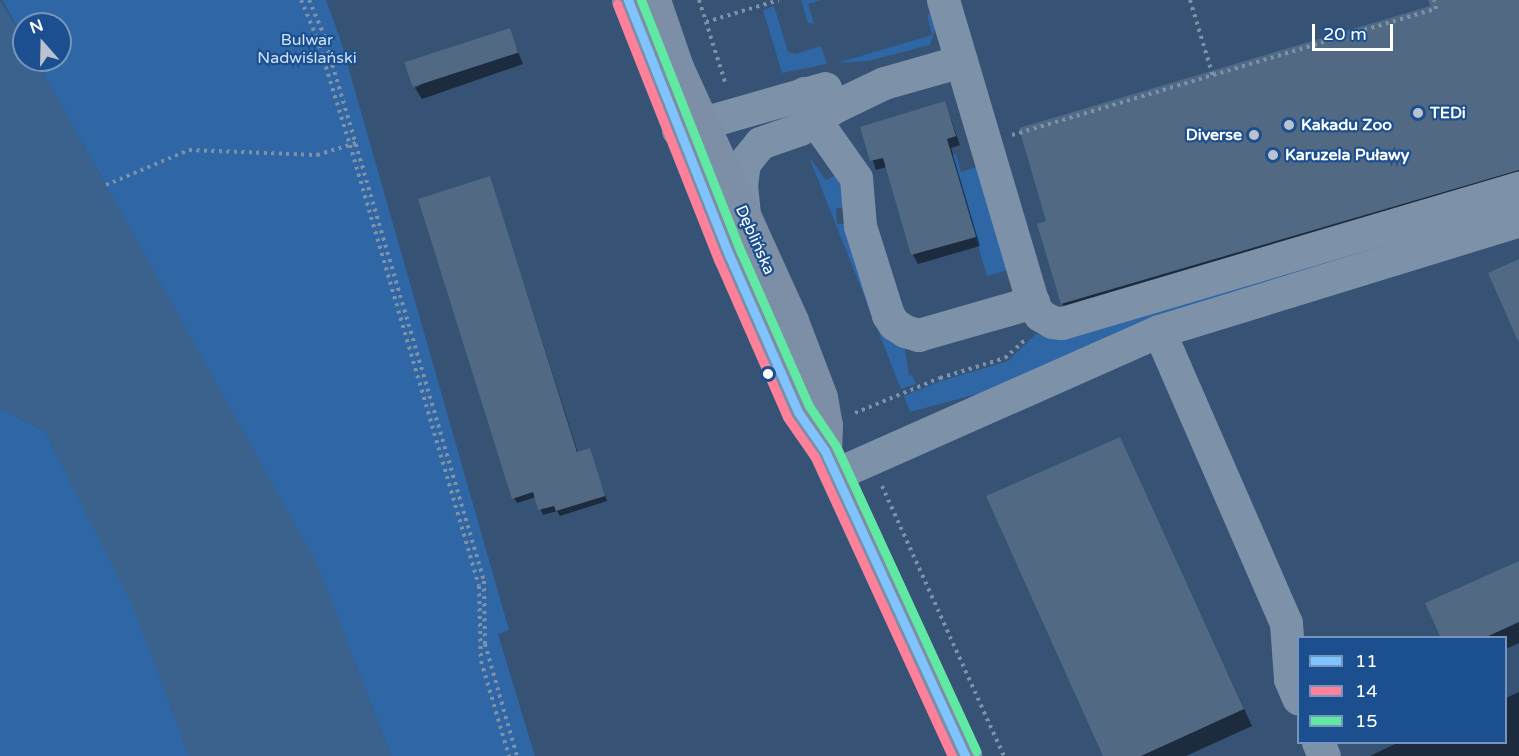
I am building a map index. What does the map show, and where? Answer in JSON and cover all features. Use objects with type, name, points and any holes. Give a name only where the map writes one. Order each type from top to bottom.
[{"type":"main road","name":"Dęblińska","points":[[628,0],[696,140],[798,412],[830,462],[964,756]]},
{"type":"main road","name":"Dęblińska","points":[[654,0],[677,67],[696,140],[744,214],[792,321],[820,397],[830,462]]},
{"type":"lane","points":[[943,0],[985,143],[1039,311]]},
{"type":"lane","points":[[696,140],[810,106],[834,107],[884,83],[961,61]]},
{"type":"lane","points":[[696,140],[760,143],[800,129],[810,106]]},
{"type":"lane","points":[[810,106],[856,178],[860,225],[888,315],[904,332],[918,335],[1039,311],[1062,323],[1519,188]]},
{"type":"lane","points":[[744,214],[741,186],[744,163],[760,143]]},
{"type":"lane","points":[[830,462],[1160,331],[1519,220]]},
{"type":"lane","points":[[1160,331],[1286,622],[1290,679],[1297,694]]},
{"type":"path","points":[[301,0],[316,38],[350,145],[479,586],[481,660],[509,756]]},
{"type":"path","points":[[309,0],[324,36],[484,581],[485,644],[517,756]]},
{"type":"path","points":[[706,22],[779,0]]},
{"type":"path","points":[[1190,0],[1213,76]]},
{"type":"path","points":[[985,143],[1436,9],[1434,0]]},
{"type":"path","points":[[106,185],[189,150],[317,155],[356,143]]},
{"type":"path","points":[[855,413],[940,378],[1005,358],[1039,311]]},
{"type":"green space","name":"Bulwar Nadwiślański","points":[[2,0],[326,0],[340,38],[509,630],[498,634],[535,756],[391,756],[317,565],[43,72],[72,72],[72,12],[12,12],[12,18]]},
{"type":"green space","points":[[801,0],[822,0],[808,4],[814,24],[808,23]]},
{"type":"green space","points":[[774,6],[788,52],[796,54],[821,46],[827,64],[782,73],[763,10]]},
{"type":"green space","points":[[930,14],[935,29],[930,45],[868,61],[837,63],[932,35],[927,15]]},
{"type":"green space","points":[[956,154],[961,172],[977,167],[1008,270],[987,276],[951,155]]},
{"type":"green space","points":[[809,157],[826,180],[836,175],[841,188],[843,208],[836,208],[837,224],[844,224],[884,337],[891,342],[904,344],[909,376],[912,375],[916,384],[901,389]]},
{"type":"green space","points":[[1519,199],[1216,330],[910,412],[904,396],[941,381],[1008,361],[1036,334],[1054,336]]},
{"type":"green space","points":[[0,408],[45,431],[135,609],[189,756],[0,756]]},
{"type":"shaded area","points":[[0,0],[12,20],[12,72],[43,72],[317,564],[391,756],[189,756],[134,609],[45,431],[0,408]]},
{"type":"building","name":"Karuzela Puławy","points":[[1428,0],[1519,0],[1519,170],[1061,304],[1037,224],[1046,221],[1019,128],[1430,6]]},
{"type":"building","points":[[510,28],[518,53],[412,87],[404,62]]},
{"type":"building","points":[[945,101],[956,136],[947,139],[976,237],[911,255],[883,158],[870,161],[860,127]]},
{"type":"building","points":[[490,176],[577,452],[590,448],[605,496],[556,511],[554,506],[538,510],[533,492],[512,499],[418,199]]},
{"type":"building","points":[[1519,259],[1519,343],[1488,273]]},
{"type":"building","points":[[1120,437],[1244,709],[1141,756],[1103,756],[986,496]]},
{"type":"building","points":[[1519,561],[1519,622],[1488,636],[1440,636],[1425,603]]},
{"type":"transit line","name":"11","points":[[628,0],[730,257],[798,412],[825,451],[965,756]]},
{"type":"transit line","name":"15","points":[[641,0],[741,252],[809,406],[836,446],[976,751]]},
{"type":"transit line","name":"14","points":[[617,4],[719,261],[787,417],[815,457],[952,756]]},
{"type":"place","name":"TEDi","points":[[1418,113]]},
{"type":"place","name":"Kakadu Zoo","points":[[1289,125]]},
{"type":"place","name":"Diverse","points":[[1254,135]]},
{"type":"place","name":"Karuzela Puławy","points":[[1273,155]]}]
